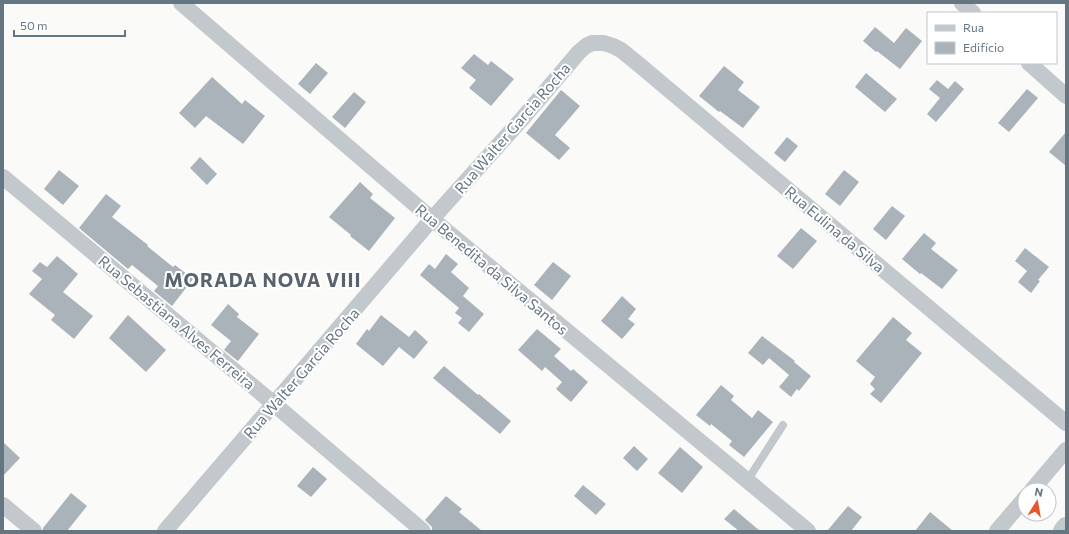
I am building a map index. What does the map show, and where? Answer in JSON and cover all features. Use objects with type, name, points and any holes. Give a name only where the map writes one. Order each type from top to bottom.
[{"type":"street","name":"Rua Benedita da Silva Santos","points":[[181,3],[432,219],[808,531]]},
{"type":"street","points":[[962,3],[972,12]]},
{"type":"street","name":"Rua Walter Garcia Rocha","points":[[165,531],[432,219],[522,119],[573,59],[586,46],[599,42]]},
{"type":"street","name":"Rua Eulina da Silva","points":[[599,42],[621,50],[657,79],[1066,423]]},
{"type":"street","points":[[1030,64],[1066,96]]},
{"type":"street","name":"Rua Sebastiana Alves Ferreira","points":[[3,176],[423,531]]},
{"type":"street","points":[[1039,482],[1066,450]]},
{"type":"street","points":[[3,505],[34,531]]},
{"type":"street","points":[[997,531],[1017,507]]},
{"type":"street","points":[[1063,531],[1066,527]]},
{"type":"lane","points":[[747,481],[784,424]]},
{"type":"building","points":[[875,27],[894,43],[906,28],[922,41],[900,69],[863,41]]},
{"type":"building","points":[[474,54],[488,65],[491,61],[514,79],[491,106],[469,88],[476,80],[461,68]]},
{"type":"building","points":[[316,63],[328,73],[310,94],[298,84]]},
{"type":"building","points":[[724,66],[744,82],[738,90],[760,107],[743,128],[699,96]]},
{"type":"building","points":[[866,73],[897,99],[885,112],[855,87]]},
{"type":"building","points":[[212,77],[242,104],[245,100],[265,116],[243,144],[206,116],[195,128],[179,113]]},
{"type":"building","points":[[937,80],[948,89],[955,81],[964,89],[936,122],[927,114],[940,98],[929,89]]},
{"type":"building","points":[[1027,89],[1038,98],[1009,132],[998,123]]},
{"type":"building","points":[[561,90],[580,106],[555,135],[570,148],[559,160],[526,133]]},
{"type":"building","points":[[354,92],[366,102],[345,128],[332,117]]},
{"type":"building","points":[[1066,132],[1066,166],[1049,152]]},
{"type":"building","points":[[787,137],[798,146],[785,162],[774,153]]},
{"type":"building","points":[[200,157],[217,174],[207,185],[190,168]]},
{"type":"building","points":[[59,170],[79,186],[63,205],[44,189]]},
{"type":"building","points":[[844,170],[859,182],[840,206],[825,194]]},
{"type":"building","points":[[360,182],[373,194],[370,198],[395,218],[369,251],[329,217]]},
{"type":"building","points":[[106,194],[121,206],[112,217],[173,267],[175,265],[193,279],[172,306],[154,291],[158,286],[132,265],[128,269],[79,228]]},
{"type":"building","points":[[892,206],[905,216],[886,240],[873,229]]},
{"type":"building","points":[[801,228],[817,241],[793,269],[777,256]]},
{"type":"building","points":[[924,233],[936,243],[931,249],[958,270],[942,289],[902,259]]},
{"type":"building","points":[[1025,248],[1049,267],[1038,280],[1040,281],[1031,293],[1018,282],[1027,271],[1015,261]]},
{"type":"building","points":[[446,254],[458,264],[451,272],[469,288],[463,296],[484,314],[469,332],[458,323],[462,318],[455,313],[459,308],[420,275],[429,264],[435,269]]},
{"type":"building","points":[[57,256],[78,274],[63,292],[93,316],[74,339],[51,320],[55,315],[29,294],[42,279],[32,271],[40,262],[47,267]]},
{"type":"building","points":[[553,262],[571,276],[552,300],[534,285]]},
{"type":"building","points":[[622,296],[636,309],[628,319],[635,324],[622,339],[601,321]]},
{"type":"building","points":[[228,304],[239,314],[237,317],[259,334],[238,361],[224,350],[231,341],[211,325]]},
{"type":"building","points":[[128,315],[166,350],[146,372],[109,338]]},
{"type":"building","points":[[381,315],[409,337],[415,330],[428,342],[414,359],[399,347],[383,366],[356,344],[367,329],[369,331]]},
{"type":"building","points":[[893,317],[912,333],[906,340],[922,353],[881,403],[870,394],[875,389],[870,384],[875,377],[856,361]]},
{"type":"building","points":[[537,329],[561,349],[554,356],[571,371],[573,369],[588,382],[571,402],[556,389],[562,382],[545,367],[542,371],[518,350]]},
{"type":"building","points":[[762,336],[795,361],[794,362],[811,376],[799,391],[797,389],[791,397],[779,387],[789,375],[769,358],[763,365],[748,353]]},
{"type":"building","points":[[444,366],[511,421],[500,434],[433,378]]},
{"type":"building","points":[[721,385],[734,396],[731,400],[752,418],[758,410],[773,422],[744,457],[729,445],[732,441],[711,424],[710,426],[696,415]]},
{"type":"building","points":[[3,442],[20,458],[3,476]]},
{"type":"building","points":[[634,446],[648,459],[637,471],[623,458]]},
{"type":"building","points":[[680,447],[703,467],[682,493],[658,473]]},
{"type":"building","points":[[313,467],[327,479],[311,497],[297,486]]},
{"type":"building","points":[[583,485],[606,504],[596,515],[574,496]]},
{"type":"building","points":[[71,493],[87,506],[67,531],[43,531],[43,528]]},
{"type":"building","points":[[446,496],[462,509],[459,512],[482,531],[432,531],[432,527],[425,520]]},
{"type":"building","points":[[848,506],[862,517],[851,531],[827,531]]},
{"type":"building","points":[[734,509],[760,531],[739,531],[724,519]]},
{"type":"building","points":[[930,512],[953,531],[915,531]]},
{"type":"district","name":"MORADA NOVA VIII","points":[[263,279]]}]
